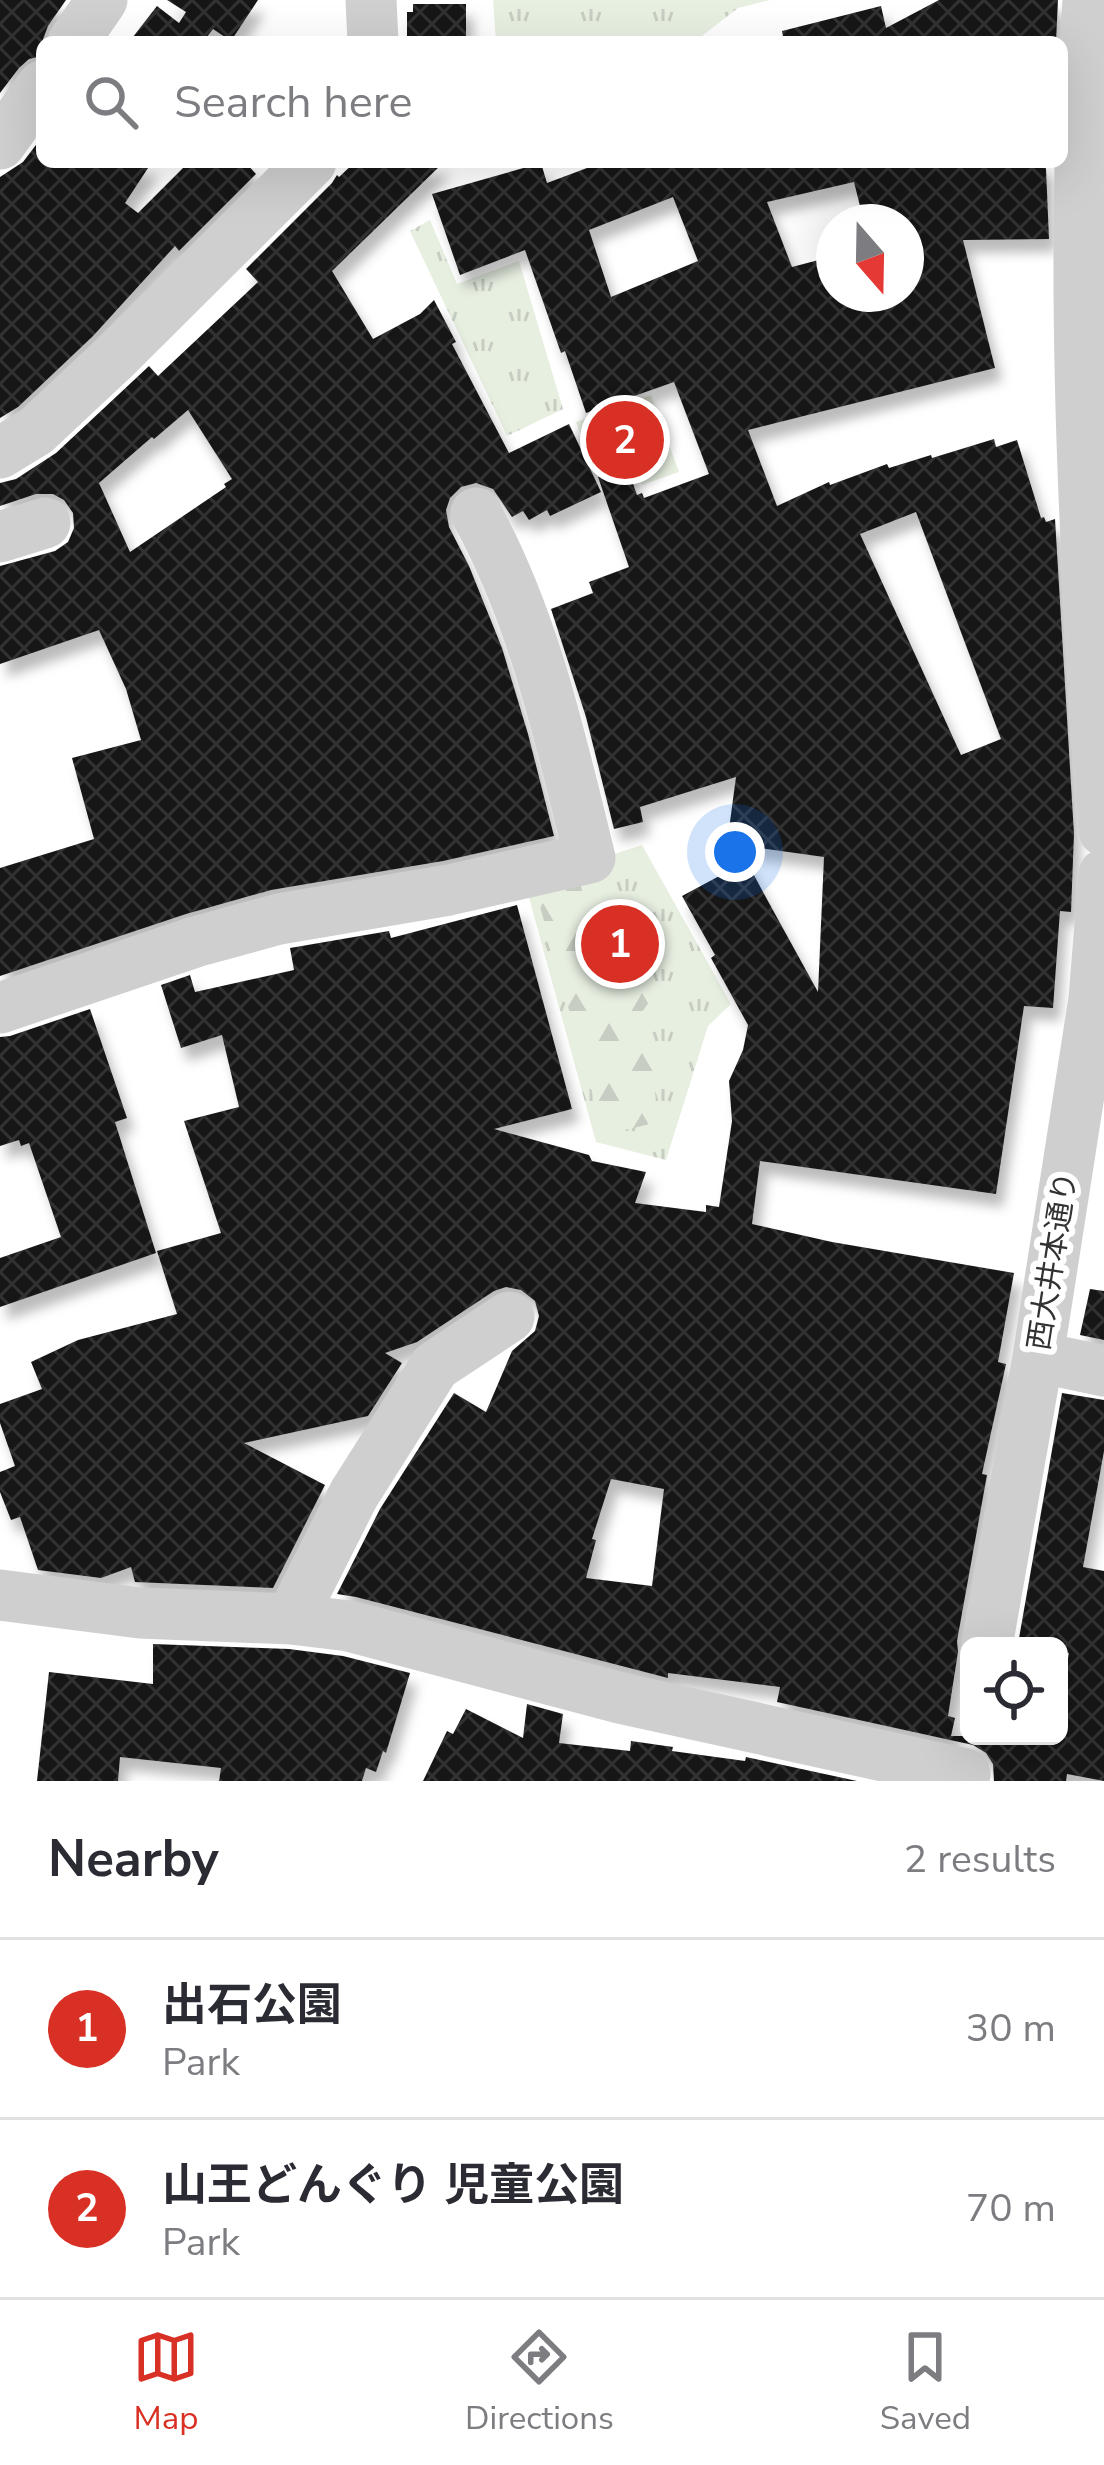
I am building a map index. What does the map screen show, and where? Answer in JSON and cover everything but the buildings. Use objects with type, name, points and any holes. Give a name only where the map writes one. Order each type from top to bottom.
[{"type":"street","points":[[77,36],[102,0]]},
{"type":"street","points":[[371,0],[374,36]]},
{"type":"street","points":[[1088,0],[1079,162],[1080,383],[1089,626],[1104,832]]},
{"type":"street","points":[[0,144],[36,94]]},
{"type":"street","points":[[0,453],[36,431],[305,168]]},
{"type":"street","points":[[0,1008],[195,942],[279,919],[449,890],[590,858],[527,628],[496,549],[476,513]]},
{"type":"street","name":"西大井本通り","points":[[989,1637],[1099,999],[1104,874]]},
{"type":"street","points":[[291,1618],[354,1494],[435,1366],[509,1317]]},
{"type":"street","points":[[1038,1357],[1104,1371]]},
{"type":"street","points":[[0,1595],[140,1613],[291,1618],[349,1627],[620,1698],[966,1764]]},
{"type":"green space","points":[[493,0],[770,0],[738,8],[702,36],[496,36]]},
{"type":"green space","points":[[430,220],[457,284],[519,261],[563,409],[507,436],[410,231]]},
{"type":"green space","points":[[651,395],[679,472],[642,485],[631,458],[594,471],[576,422]]},
{"type":"green space","points":[[642,845],[731,1004],[708,1026],[666,1160],[596,1142],[525,883]]},
{"type":"green space","points":[[577,866],[582,891],[603,913],[606,971],[652,998],[639,1016],[639,1046],[652,1061],[658,1122],[604,1135],[534,885]]},
{"type":"place","name":"山王どんぐり 児童公園","points":[[625,440]]},
{"type":"place","name":"出石公園","points":[[620,944]]}]
